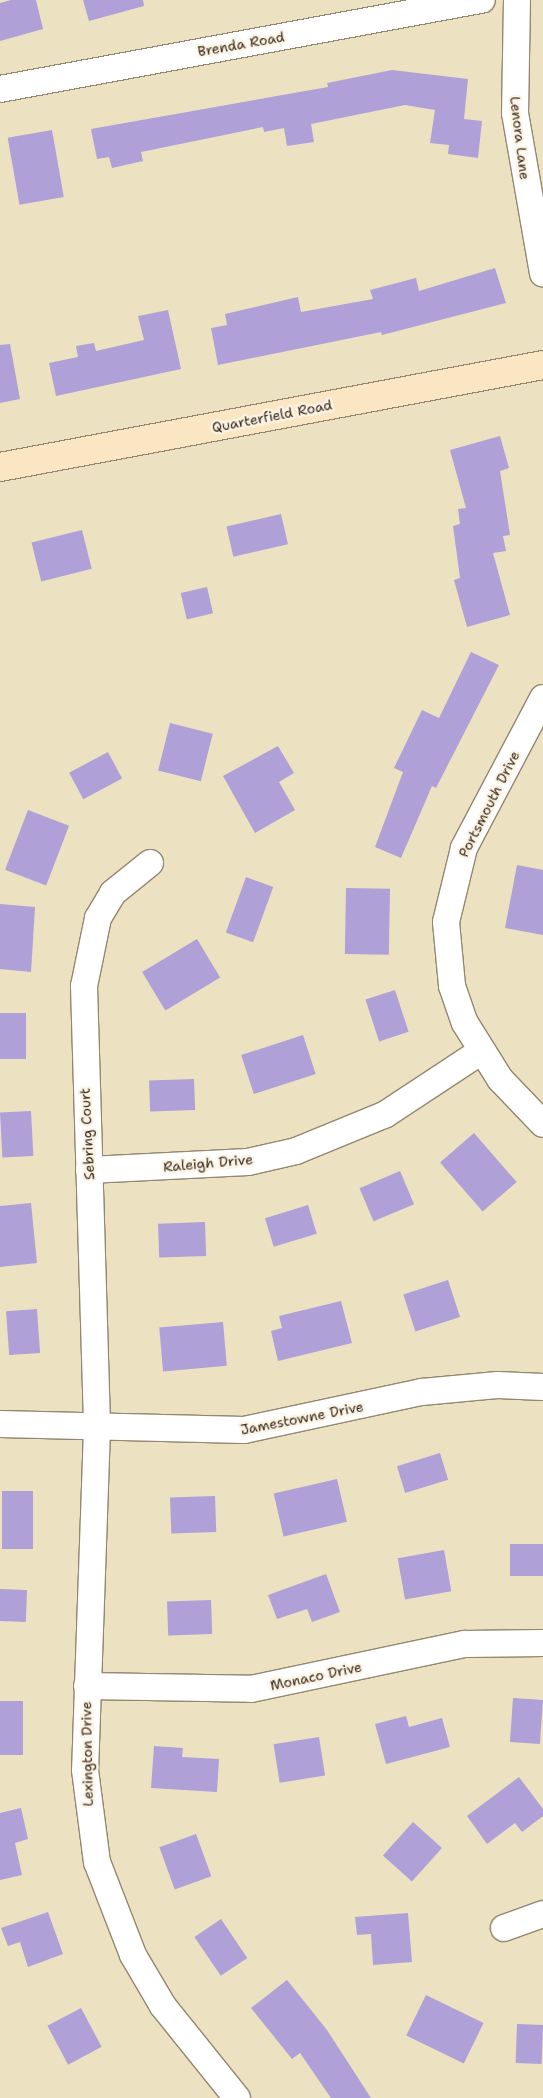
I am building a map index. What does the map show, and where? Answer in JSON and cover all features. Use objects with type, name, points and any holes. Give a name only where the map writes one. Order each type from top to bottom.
[{"type":"street","name":"Brenda Road","points":[[0,88],[482,0]]},
{"type":"street","name":"Lenora Lane","points":[[517,0],[515,113],[543,274]]},
{"type":"street","name":"Quarterfield Road","points":[[0,467],[543,365]]},
{"type":"street","name":"Portsmouth Drive","points":[[543,698],[464,848],[449,903],[446,954],[452,986],[480,1052],[543,1124]]},
{"type":"street","name":"Sebring Court","points":[[97,1430],[89,1170],[82,1038],[89,952],[98,918],[113,893],[150,863]]},
{"type":"street","name":"Raleigh Drive","points":[[89,1170],[214,1165],[296,1151],[386,1114],[480,1052]]},
{"type":"street","name":"Jamestowne Drive","points":[[0,1424],[97,1430],[244,1430],[422,1392],[498,1385],[543,1387]]},
{"type":"street","name":"Lexington Drive","points":[[97,1430],[87,1686],[88,1821],[110,1901],[133,1956],[163,2006],[237,2098]]},
{"type":"street","name":"Monaco Drive","points":[[87,1686],[251,1689],[465,1644],[543,1643]]},
{"type":"street","points":[[504,1928],[543,1914]]},
{"type":"building","points":[[11,0],[36,0],[43,29],[0,41],[0,3]]},
{"type":"building","points":[[83,0],[143,0],[144,6],[89,21]]},
{"type":"building","points":[[392,70],[468,79],[464,119],[482,121],[478,158],[448,154],[449,145],[430,143],[435,110],[405,105],[311,124],[314,142],[287,146],[284,128],[264,132],[263,127],[141,152],[143,161],[112,168],[109,157],[97,159],[91,129],[328,87],[327,83]]},
{"type":"building","points":[[52,130],[64,197],[19,205],[8,138]]},
{"type":"building","points":[[495,268],[506,303],[382,335],[381,332],[218,365],[211,328],[227,325],[225,314],[298,297],[301,312],[373,299],[370,290],[416,278],[419,291]]},
{"type":"building","points":[[168,310],[181,369],[56,396],[49,363],[78,357],[76,346],[94,343],[96,351],[144,340],[138,316]]},
{"type":"building","points":[[10,344],[20,399],[0,403],[0,345]]},
{"type":"building","points":[[500,436],[509,468],[500,471],[510,535],[503,536],[506,551],[493,553],[510,615],[467,627],[454,580],[460,578],[453,526],[460,524],[458,509],[466,508],[450,450]]},
{"type":"building","points":[[281,514],[288,544],[233,557],[226,527]]},
{"type":"building","points":[[82,530],[92,569],[41,581],[32,543]]},
{"type":"building","points":[[207,587],[213,613],[187,619],[181,593]]},
{"type":"building","points":[[471,652],[499,665],[436,788],[432,786],[401,858],[375,847],[403,772],[394,768],[422,710],[439,718]]},
{"type":"building","points":[[170,723],[213,734],[201,781],[158,771]]},
{"type":"building","points":[[278,746],[294,773],[279,782],[295,810],[255,833],[223,776]]},
{"type":"building","points":[[108,752],[122,778],[83,799],[69,773]]},
{"type":"building","points":[[28,810],[69,826],[46,886],[5,870]]},
{"type":"building","points":[[517,865],[543,870],[543,935],[505,928]]},
{"type":"building","points":[[246,877],[273,887],[253,942],[226,932]]},
{"type":"building","points":[[346,888],[390,889],[389,955],[345,954]]},
{"type":"building","points":[[0,904],[35,907],[31,972],[0,969]]},
{"type":"building","points":[[197,939],[220,978],[165,1011],[142,972]]},
{"type":"building","points":[[395,990],[409,1032],[379,1041],[366,1000]]},
{"type":"building","points":[[0,1013],[26,1013],[26,1059],[0,1059]]},
{"type":"building","points":[[303,1035],[316,1074],[254,1094],[241,1055]]},
{"type":"building","points":[[194,1079],[195,1110],[150,1112],[149,1081]]},
{"type":"building","points":[[31,1111],[33,1156],[2,1158],[0,1113]]},
{"type":"building","points":[[474,1133],[517,1182],[483,1212],[440,1163]]},
{"type":"building","points":[[400,1171],[414,1204],[374,1221],[359,1188]]},
{"type":"building","points":[[31,1203],[37,1263],[0,1267],[0,1206]]},
{"type":"building","points":[[308,1205],[317,1234],[274,1247],[265,1218]]},
{"type":"building","points":[[205,1222],[206,1256],[159,1258],[158,1224]]},
{"type":"building","points":[[448,1280],[460,1317],[415,1332],[403,1295]]},
{"type":"building","points":[[341,1301],[352,1343],[278,1361],[271,1331],[282,1328],[279,1316]]},
{"type":"building","points":[[37,1309],[40,1353],[9,1355],[6,1311]]},
{"type":"building","points":[[223,1322],[227,1366],[163,1371],[159,1328]]},
{"type":"building","points":[[440,1453],[448,1480],[405,1493],[397,1466]]},
{"type":"building","points":[[337,1479],[347,1522],[284,1536],[274,1494]]},
{"type":"building","points":[[2,1491],[33,1491],[33,1549],[2,1549]]},
{"type":"building","points":[[215,1496],[216,1532],[171,1534],[170,1498]]},
{"type":"building","points":[[510,1544],[543,1544],[543,1576],[510,1576]]},
{"type":"building","points":[[444,1550],[451,1591],[405,1600],[398,1558]]},
{"type":"building","points":[[326,1574],[340,1612],[312,1622],[307,1609],[277,1619],[268,1595]]},
{"type":"building","points":[[0,1589],[27,1590],[26,1622],[0,1621]]},
{"type":"building","points":[[211,1600],[212,1634],[168,1636],[167,1602]]},
{"type":"building","points":[[513,1698],[543,1700],[540,1744],[510,1742]]},
{"type":"building","points":[[0,1701],[23,1701],[23,1755],[0,1755]]},
{"type":"building","points":[[406,1716],[409,1727],[442,1718],[450,1747],[386,1764],[375,1724]]},
{"type":"building","points":[[319,1737],[325,1776],[280,1783],[274,1744]]},
{"type":"building","points":[[154,1746],[183,1748],[182,1757],[219,1759],[217,1792],[151,1788]]},
{"type":"building","points":[[519,1777],[543,1809],[543,1816],[522,1832],[515,1823],[487,1844],[467,1816]]},
{"type":"building","points":[[21,1808],[28,1839],[15,1843],[22,1875],[0,1880],[0,1813]]},
{"type":"building","points":[[413,1822],[442,1848],[412,1882],[383,1855]]},
{"type":"building","points":[[196,1834],[211,1876],[175,1890],[159,1847]]},
{"type":"building","points":[[48,1912],[63,1954],[28,1967],[20,1942],[8,1946],[1,1928]]},
{"type":"building","points":[[408,1913],[412,1962],[373,1965],[371,1934],[357,1935],[355,1917]]},
{"type":"building","points":[[221,1919],[247,1958],[221,1976],[194,1937]]},
{"type":"building","points":[[287,1980],[327,2030],[371,2098],[331,2098],[300,2053],[292,2059],[251,2008]]},
{"type":"building","points":[[426,1995],[484,2023],[464,2064],[406,2035]]},
{"type":"building","points":[[81,2008],[102,2047],[68,2065],[47,2026]]},
{"type":"building","points":[[517,2024],[543,2025],[542,2064],[516,2063]]}]
